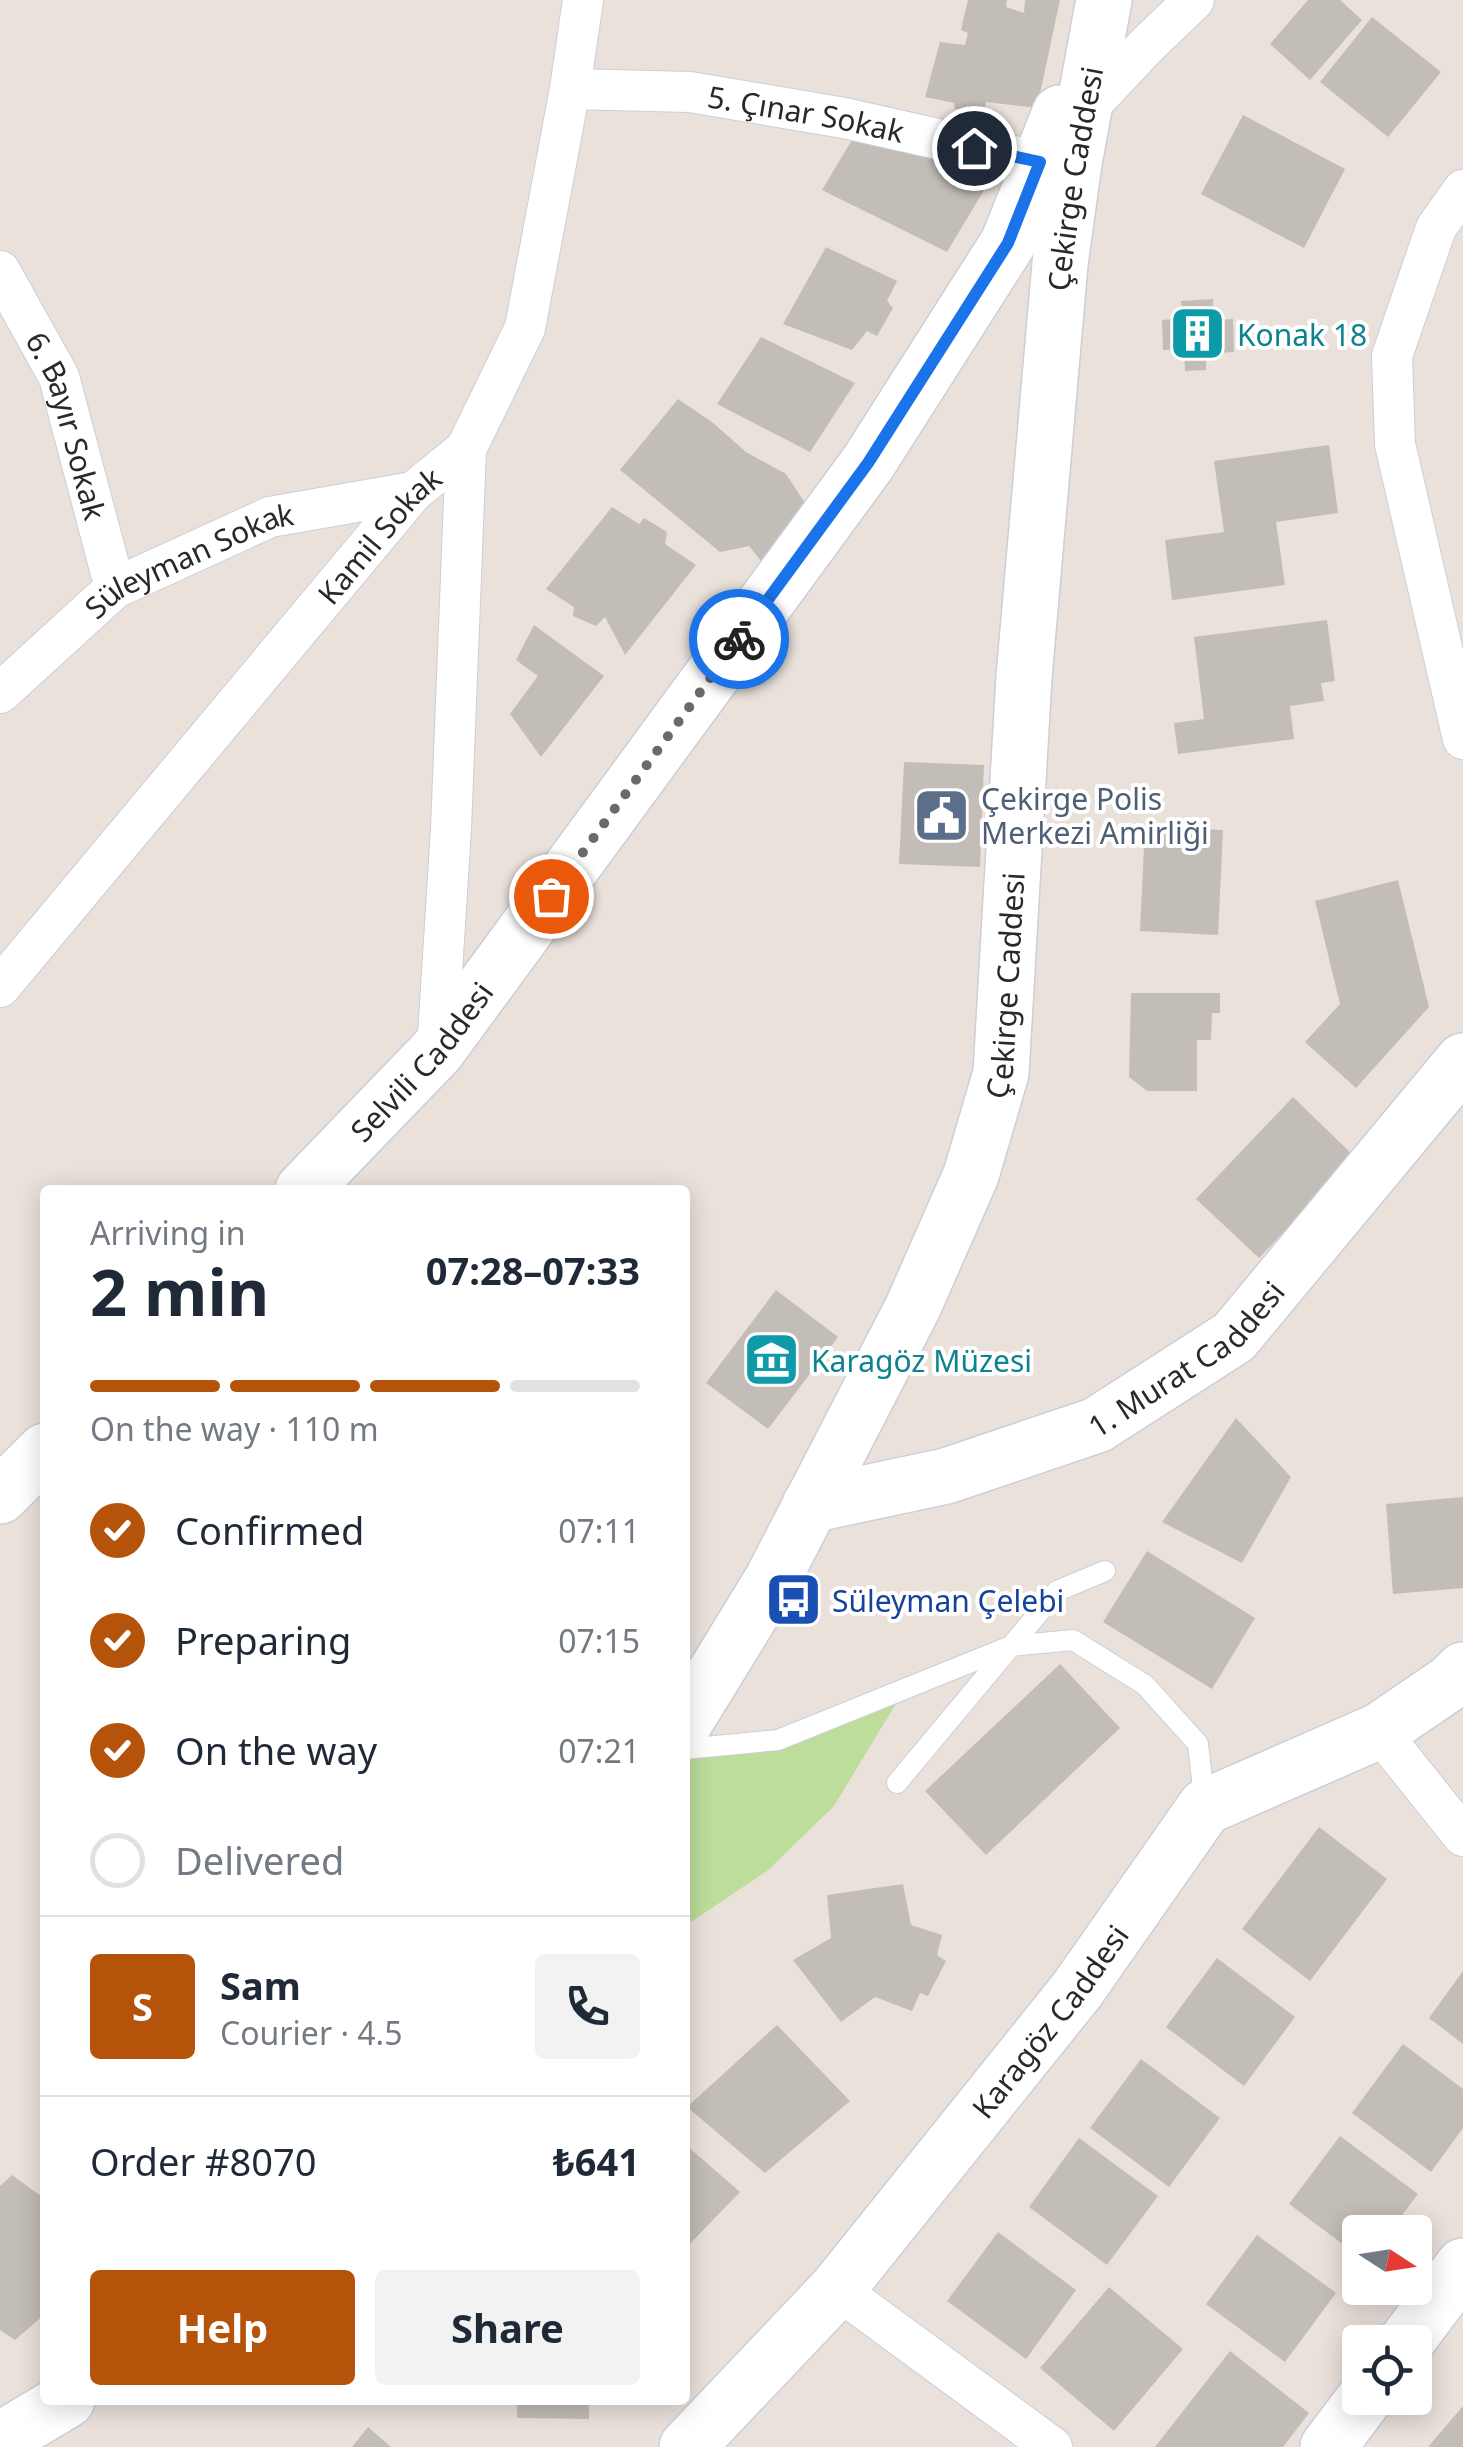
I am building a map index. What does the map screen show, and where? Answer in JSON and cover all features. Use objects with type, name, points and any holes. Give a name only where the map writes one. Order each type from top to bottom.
[{"type":"street","name":"Kamil Sokak","points":[[0,987],[413,492],[466,448],[525,328],[583,0]]},
{"type":"street","points":[[1083,114],[1194,0]]},
{"type":"street","name":"Çekirge Caddesi","points":[[690,1714],[772,1580],[913,1307],[971,1175],[1001,1073],[1024,676],[1060,264],[1102,6]]},
{"type":"street","name":"Selvili Caddesi","points":[[308,1185],[438,1051],[868,463],[1008,243],[1102,6]]},
{"type":"street","name":"5. Çınar Sokak","points":[[570,89],[690,92],[844,118],[1040,162]]},
{"type":"street","points":[[1463,190],[1436,228],[1392,356],[1395,444],[1463,738]]},
{"type":"street","name":"6. Bayır Sokak","points":[[0,270],[59,377],[115,588]]},
{"type":"street","points":[[438,1051],[466,448]]},
{"type":"street","name":"Süleyman Sokak","points":[[0,693],[115,588],[270,517],[413,492]]},
{"type":"street","name":"1. Murat Caddesi","points":[[810,1506],[946,1476],[1097,1425],[1234,1337],[1463,1061]]},
{"type":"street","points":[[0,1496],[40,1456]]},
{"type":"street","points":[[1205,1807],[1379,1731],[1463,1670]]},
{"type":"street","points":[[1379,1731],[1463,1836]]},
{"type":"street","name":"Karagöz Caddesi","points":[[687,2447],[837,2289],[1077,1990],[1205,1807]]},
{"type":"street","points":[[1419,2325],[1463,2266]]},
{"type":"street","points":[[837,2289],[1052,2447]]},
{"type":"street","points":[[0,2440],[59,2405]]},
{"type":"street","points":[[1328,2447],[1352,2415]]},
{"type":"lane","points":[[898,1783],[1057,1591],[1105,1570]]},
{"type":"lane","points":[[690,1749],[778,1740],[1011,1646],[1073,1640],[1145,1685],[1198,1744],[1205,1807]]},
{"type":"green space","points":[[906,1687],[834,1806],[767,1871],[690,1923],[690,1749],[778,1740]]},
{"type":"building","points":[[968,0],[1007,0],[1006,7],[1024,13],[1025,0],[1060,0],[1037,108],[986,102],[984,111],[955,109],[954,103],[925,97],[940,42],[965,45],[968,33],[961,30]]},
{"type":"building","points":[[1308,0],[1340,0],[1362,20],[1310,80],[1270,44]]},
{"type":"building","points":[[1372,17],[1441,72],[1388,137],[1320,82]]},
{"type":"building","points":[[1243,115],[1345,169],[1304,248],[1201,194]]},
{"type":"building","points":[[856,133],[996,170],[947,252],[822,190]]},
{"type":"building","points":[[826,247],[897,281],[887,301],[893,308],[877,336],[867,331],[852,350],[783,324]]},
{"type":"building","name":"Konak 18","points":[[1213,299],[1214,320],[1233,319],[1234,352],[1206,354],[1206,370],[1185,371],[1184,349],[1163,350],[1162,320],[1182,318],[1181,301]]},
{"type":"building","points":[[761,337],[855,383],[810,452],[717,404]]},
{"type":"building","points":[[678,399],[746,452],[786,474],[807,506],[761,561],[749,546],[720,552],[620,470]]},
{"type":"building","points":[[1329,445],[1338,513],[1276,522],[1285,585],[1172,600],[1165,540],[1224,532],[1214,461]]},
{"type":"building","points":[[612,507],[639,524],[644,518],[667,532],[665,544],[696,565],[625,655],[605,617],[596,626],[573,616],[574,607],[546,589]]},
{"type":"building","points":[[1327,620],[1335,681],[1321,683],[1324,701],[1290,706],[1294,739],[1178,754],[1174,723],[1204,719],[1194,637]]},
{"type":"building","points":[[534,625],[604,676],[541,757],[510,714],[538,676],[516,660]]},
{"type":"building","name":"Çekirge Polis Merkezi Amirliği","points":[[904,762],[984,765],[980,867],[899,864]]},
{"type":"building","points":[[1145,827],[1223,830],[1218,935],[1140,931]]},
{"type":"building","points":[[1398,880],[1429,1007],[1356,1088],[1305,1042],[1340,1004],[1315,901]]},
{"type":"building","points":[[1131,993],[1220,993],[1220,1013],[1212,1013],[1211,1040],[1197,1040],[1197,1091],[1147,1091],[1129,1077]]},
{"type":"building","points":[[1293,1097],[1355,1157],[1259,1258],[1196,1199]]},
{"type":"building","name":"Karagöz Müzesi","points":[[776,1290],[838,1337],[768,1429],[706,1383]]},
{"type":"building","points":[[1236,1418],[1291,1477],[1242,1563],[1162,1522]]},
{"type":"building","points":[[1463,1497],[1463,1588],[1393,1594],[1386,1504]]},
{"type":"building","points":[[1147,1551],[1255,1618],[1212,1689],[1103,1622]]},
{"type":"building","points":[[1060,1664],[1120,1728],[986,1855],[925,1791]]},
{"type":"building","points":[[1319,1827],[1387,1879],[1310,1981],[1242,1929]]},
{"type":"building","points":[[903,1884],[911,1925],[942,1935],[937,1955],[946,1961],[928,1996],[920,1993],[912,2011],[875,1997],[841,2022],[793,1960],[831,1938],[827,1895]]},
{"type":"building","points":[[1217,1958],[1295,2017],[1244,2086],[1166,2027]]},
{"type":"building","points":[[1463,1971],[1463,2044],[1429,2018]]},
{"type":"building","points":[[777,2025],[850,2101],[765,2173],[690,2110],[690,2104]]},
{"type":"building","points":[[1403,2044],[1463,2089],[1463,2128],[1431,2172],[1352,2113]]},
{"type":"building","points":[[1141,2059],[1220,2118],[1169,2187],[1090,2128]]},
{"type":"building","points":[[1340,2136],[1418,2194],[1402,2215],[1342,2215],[1342,2244],[1289,2204]]},
{"type":"building","points":[[1079,2138],[1158,2196],[1107,2265],[1029,2207]]},
{"type":"building","points":[[690,2148],[740,2192],[690,2244]]},
{"type":"building","points":[[12,2175],[40,2195],[40,2318],[15,2340],[0,2330],[0,2186]]},
{"type":"building","points":[[998,2232],[1076,2290],[1026,2359],[947,2301]]},
{"type":"building","points":[[1257,2235],[1336,2293],[1285,2362],[1206,2304]]},
{"type":"building","points":[[1109,2287],[1183,2349],[1114,2431],[1040,2368]]},
{"type":"building","points":[[1230,2351],[1309,2413],[1283,2447],[1155,2447]]},
{"type":"building","points":[[517,2405],[589,2405],[589,2419],[517,2418]]},
{"type":"building","points":[[1463,2406],[1463,2447],[1428,2447]]},
{"type":"building","points":[[368,2427],[391,2447],[352,2447]]},
{"type":"way so far","points":[[551,896],[739,639]]},
{"type":"place","name":"Konak 18","points":[[1198,334]]},
{"type":"place","name":"Çekirge Polis Merkezi Amirliği","points":[[942,815]]},
{"type":"place","name":"Karagöz Müzesi","points":[[772,1360]]},
{"type":"place","name":"Süleyman Çelebi","points":[[793,1600]]},
{"type":"route","points":[[739,639],[868,463],[1008,243],[1040,162],[974,148]]}]
